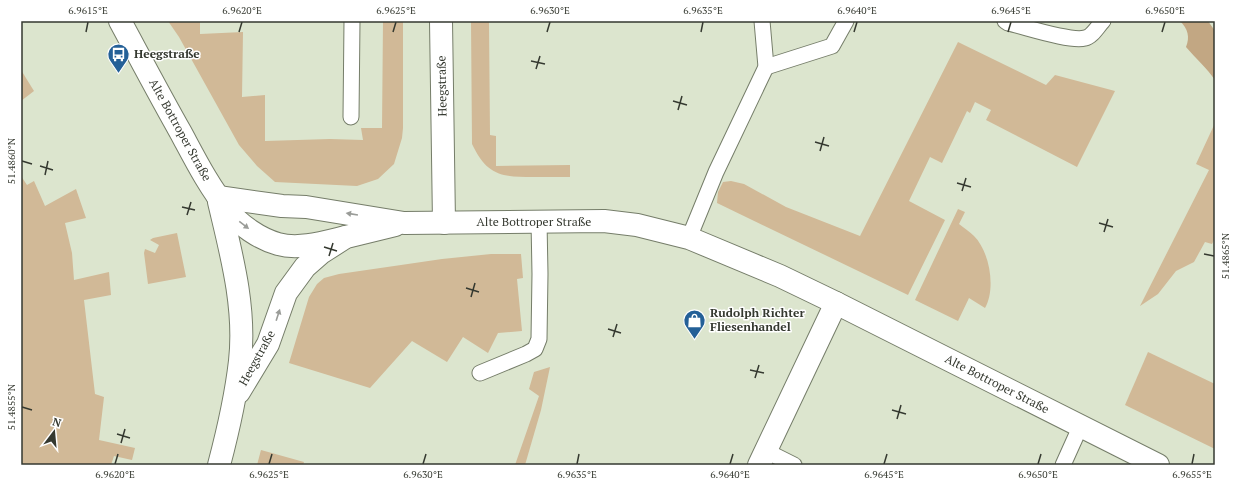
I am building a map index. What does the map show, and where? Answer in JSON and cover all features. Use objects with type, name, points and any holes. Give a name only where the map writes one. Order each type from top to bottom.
[{"type":"street","name":"Alte Bottroper Straße","points":[[120,21],[199,167],[229,212],[247,228],[267,240],[284,245],[301,245],[346,238]]},
{"type":"street","name":"Heegstraße","points":[[441,21],[444,223]]},
{"type":"street","name":"Alte Bottroper Straße","points":[[218,197],[282,206],[306,207],[404,222],[604,221],[637,225],[689,238],[780,276],[836,303],[1158,465]]},
{"type":"street","name":"Heegstraße","points":[[218,197],[230,247],[240,317],[240,360],[234,399],[219,465]]},
{"type":"street","name":"Heegstraße","points":[[234,399],[268,344],[284,299],[292,283],[304,267],[317,256],[346,238],[404,222]]},
{"type":"street","points":[[763,458],[836,303]]},
{"type":"lane","points":[[351,117],[352,21]]},
{"type":"lane","points":[[689,238],[716,172],[766,67],[762,21]]},
{"type":"lane","points":[[766,67],[832,46],[846,21]]},
{"type":"lane","points":[[1005,21],[1070,38],[1086,38],[1093,33],[1103,21]]},
{"type":"lane","points":[[480,373],[535,349],[539,339],[539,221]]},
{"type":"lane","points":[[1063,465],[1080,425]]},
{"type":"lane","points":[[763,458],[794,465]]},
{"type":"shaded area","points":[[168,21],[200,21],[200,34],[243,32],[242,97],[265,95],[265,141],[330,139],[363,140],[361,128],[382,128],[383,21],[403,21],[403,128],[402,138],[394,164],[378,179],[357,186],[275,182],[257,166],[239,145],[179,37]]},
{"type":"shaded area","points":[[471,21],[489,21],[490,135],[496,136],[496,166],[570,165],[570,177],[522,177],[503,175],[489,168],[483,162],[472,144]]},
{"type":"shaded area","points":[[1180,21],[1208,21],[1215,31],[1215,80],[1186,47],[1188,33]]},
{"type":"shaded area","points":[[958,42],[1046,85],[1055,75],[1115,91],[1077,167],[986,120],[991,110],[975,102],[970,113],[967,111],[942,163],[930,157],[909,201],[945,220],[908,295],[717,203],[718,192],[723,182],[731,181],[744,184],[786,207],[860,236]]},
{"type":"shaded area","points":[[21,70],[34,91],[21,101]]},
{"type":"shaded area","points":[[1215,123],[1215,238],[1212,244],[1205,242],[1194,262],[1176,271],[1158,294],[1140,306],[1209,170],[1196,164]]},
{"type":"shaded area","points":[[21,176],[27,185],[34,181],[45,206],[76,189],[86,218],[65,223],[72,253],[74,280],[109,272],[111,295],[84,300],[95,394],[104,397],[99,440],[135,448],[132,460],[114,456],[111,465],[21,465]]},
{"type":"shaded area","points":[[958,209],[965,212],[959,224],[974,236],[984,251],[990,271],[991,281],[985,308],[969,298],[958,321],[915,300]]},
{"type":"shaded area","points":[[177,233],[186,277],[148,284],[144,253],[145,249],[155,253],[159,245],[150,240]]},
{"type":"shaded area","points":[[491,254],[521,254],[523,278],[517,279],[522,331],[498,333],[488,353],[463,337],[447,362],[412,341],[370,388],[289,363],[309,297],[317,284],[324,278],[339,274],[442,259]]},
{"type":"shaded area","points":[[1148,352],[1215,384],[1215,449],[1125,405]]},
{"type":"shaded area","points":[[550,367],[541,410],[525,465],[515,465],[539,396],[529,389],[534,372]]},
{"type":"shaded area","points":[[261,450],[304,462],[303,465],[257,465]]},
{"type":"place","name":"Heegstraße","points":[[119,74]]},
{"type":"place","name":"Rudolph Richter Fliesenhandel","points":[[695,340]]}]
